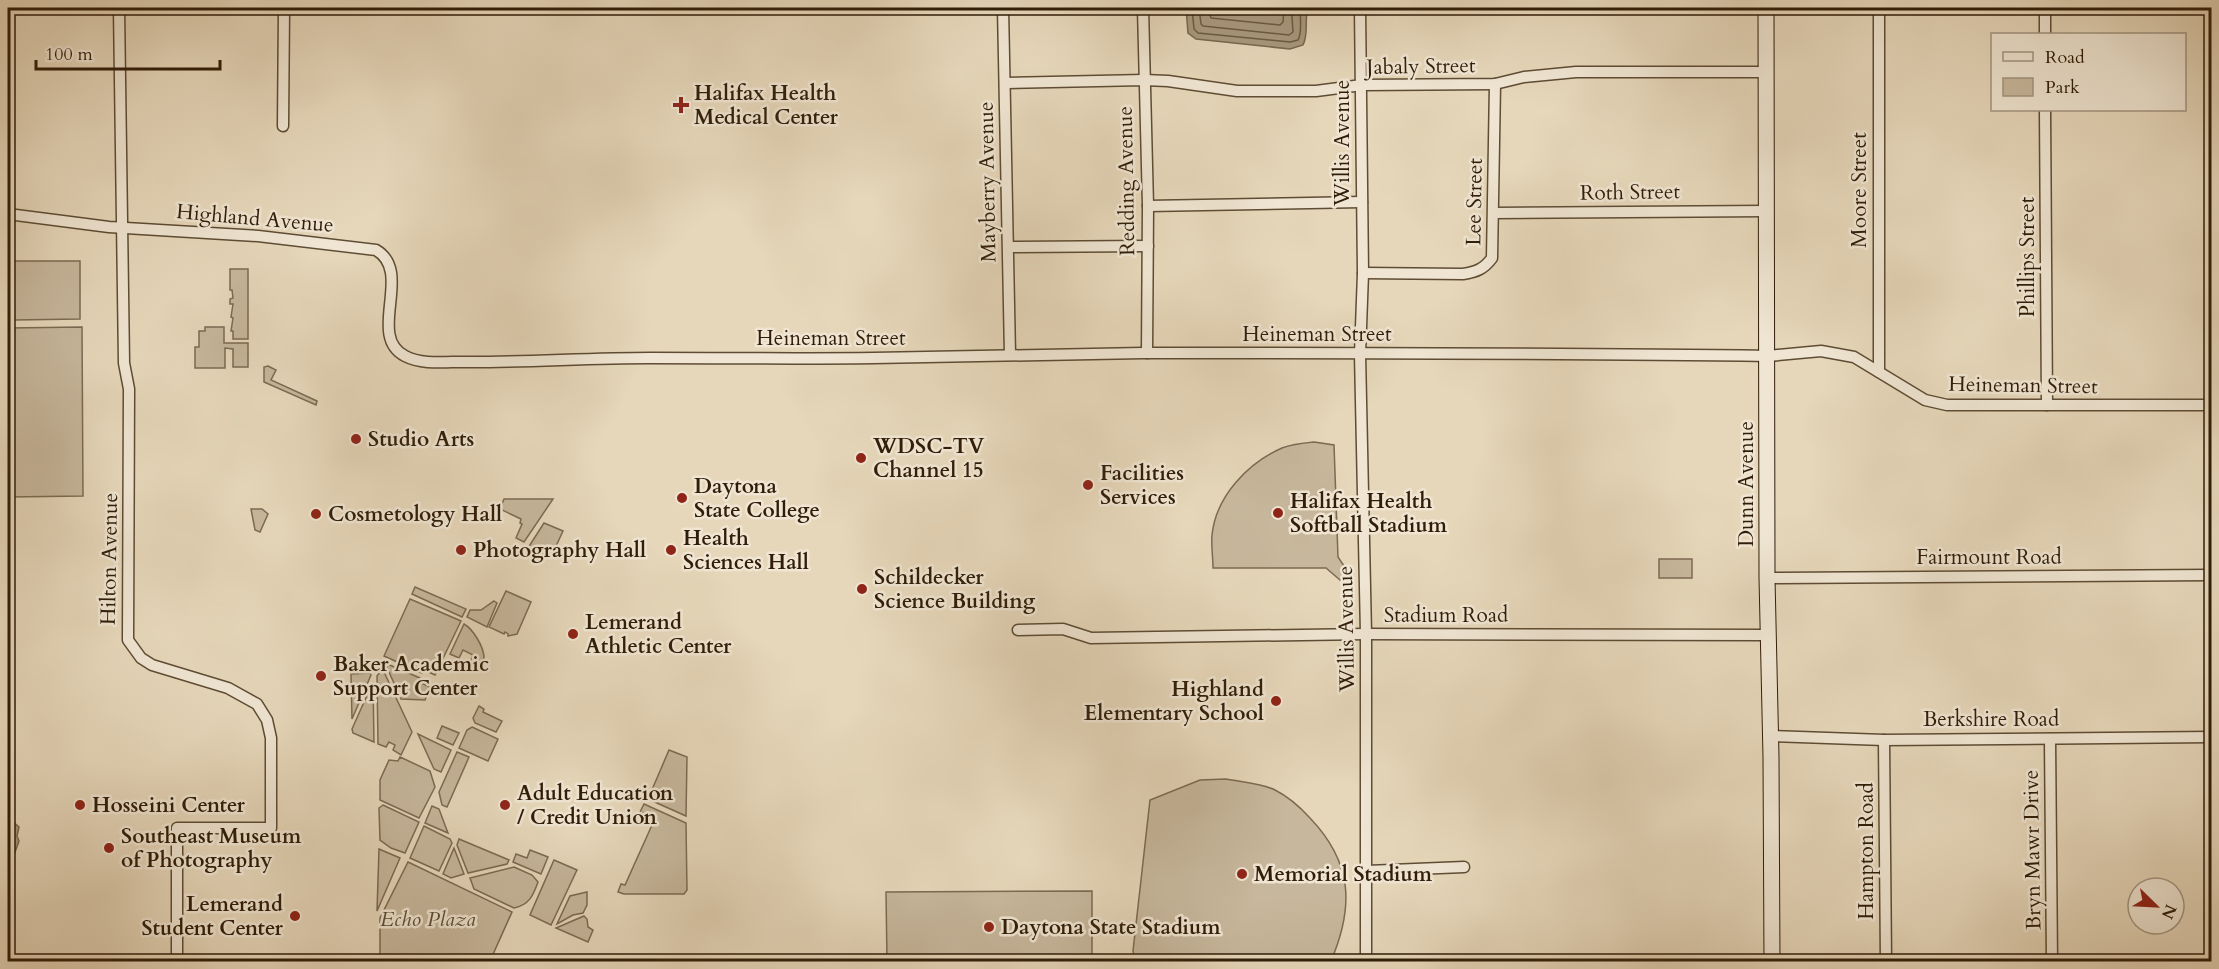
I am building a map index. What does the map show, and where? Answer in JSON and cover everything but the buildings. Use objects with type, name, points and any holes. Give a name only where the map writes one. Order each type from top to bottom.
[{"type":"main road","name":"Dunn Avenue","points":[[1766,8],[1767,578],[1771,736],[1772,962]]},
{"type":"street","points":[[283,126],[284,8]]},
{"type":"street","name":"Mayberry Avenue","points":[[1003,8],[1010,355]]},
{"type":"street","name":"Redding Avenue","points":[[1143,8],[1148,206],[1147,353]]},
{"type":"street","name":"Willis Avenue","points":[[1360,8],[1363,273],[1360,354],[1366,634],[1366,962]]},
{"type":"street","name":"Moore Street","points":[[1879,8],[1879,372]]},
{"type":"street","points":[[2045,8],[2045,33]]},
{"type":"street","points":[[120,11],[121,228]]},
{"type":"street","name":"Jabaly Street","points":[[1005,83],[1144,80],[1168,81],[1237,91],[1316,90],[1362,85],[1496,84],[1524,77],[1576,72],[1766,72]]},
{"type":"street","name":"Lee Street","points":[[1363,273],[1475,272],[1486,266],[1492,258],[1496,84]]},
{"type":"street","name":"Phillips Street","points":[[2045,111],[2047,405]]},
{"type":"street","points":[[1148,206],[1362,202]]},
{"type":"street","name":"Roth Street","points":[[1494,213],[1766,210]]},
{"type":"street","name":"Highland Avenue","points":[[8,214],[121,228],[258,236],[376,250],[387,256],[392,268],[389,332],[391,343],[400,353],[409,358]]},
{"type":"street","name":"Hilton Avenue","points":[[121,228],[124,363],[129,389],[128,640],[141,658],[152,665],[228,688],[257,704],[267,720],[271,738],[271,828],[177,828],[177,962]]},
{"type":"street","points":[[1009,247],[1148,246]]},
{"type":"street","name":"Heineman Street","points":[[409,358],[424,362],[511,362],[610,358],[871,358],[1147,353],[1768,356],[1821,351],[1854,357],[1925,400],[1947,405],[2211,405]]},
{"type":"street","name":"Fairmount Road","points":[[1767,578],[2211,575]]},
{"type":"street","name":"Stadium Road","points":[[1018,630],[1063,629],[1091,638],[1366,634],[1768,635]]},
{"type":"street","name":"Berkshire Road","points":[[1771,736],[1884,740],[2211,737]]},
{"type":"street","name":"Bryn Mawr Drive","points":[[2050,739],[2052,962]]},
{"type":"street","name":"Hampton Road","points":[[1884,740],[1886,962]]},
{"type":"street","points":[[1367,871],[1464,867]]},
{"type":"green space","points":[[14,261],[80,261],[80,319],[14,320]]},
{"type":"green space","points":[[230,269],[248,269],[248,339],[233,339]]},
{"type":"green space","points":[[82,327],[83,496],[8,497],[8,328]]},
{"type":"green space","points":[[205,327],[224,327],[224,343],[248,343],[248,367],[233,367],[233,349],[225,348],[225,368],[195,368],[195,347],[199,347],[199,331],[205,331]]},
{"type":"green space","points":[[268,366],[276,370],[271,380],[317,401],[316,405],[264,382],[264,367]]},
{"type":"green space","name":"Halifax Health Softball Stadium","points":[[1314,442],[1334,445],[1338,557],[1348,572],[1340,580],[1326,568],[1213,568],[1212,539],[1215,521],[1227,494],[1236,482],[1269,454],[1282,448]]},
{"type":"green space","points":[[504,499],[553,499],[524,542],[516,538],[522,524],[521,519],[500,509]]},
{"type":"green space","points":[[251,509],[262,509],[268,514],[260,532],[255,530]]},
{"type":"green space","points":[[544,523],[563,531],[551,557],[528,548]]},
{"type":"green space","points":[[1659,559],[1692,559],[1692,578],[1659,578]]},
{"type":"green space","points":[[415,587],[466,609],[462,617],[412,594]]},
{"type":"green space","points":[[506,591],[531,602],[517,634],[508,636],[505,632],[504,634],[489,627]]},
{"type":"green space","points":[[410,599],[461,621],[435,675],[424,670],[422,673],[384,656]]},
{"type":"green space","points":[[494,601],[497,603],[487,627],[467,617],[470,610],[481,610]]},
{"type":"green space","points":[[464,624],[474,634],[482,649],[484,658],[481,667],[470,662],[473,655],[463,650],[459,658],[450,654]]},
{"type":"green space","points":[[385,663],[420,678],[419,682],[430,687],[425,700],[401,699]]},
{"type":"green space","points":[[380,672],[384,672],[412,732],[401,755],[393,750],[395,745],[389,742],[386,747],[378,744],[377,676]]},
{"type":"green space","points":[[370,673],[371,675],[352,719],[351,674]]},
{"type":"green space","points":[[373,682],[374,742],[353,733],[352,729]]},
{"type":"green space","points":[[479,706],[484,709],[483,712],[502,721],[496,732],[475,723],[473,718]]},
{"type":"green space","points":[[442,726],[459,733],[453,745],[437,738]]},
{"type":"green space","points":[[472,727],[498,739],[488,761],[459,748],[467,730]]},
{"type":"green space","points":[[418,734],[451,750],[441,772],[434,769]]},
{"type":"green space","points":[[669,750],[687,757],[686,816],[648,799]]},
{"type":"green space","points":[[457,752],[469,757],[447,807],[442,805],[439,792]]},
{"type":"green space","points":[[400,757],[430,771],[435,787],[419,818],[380,800],[380,780],[389,760],[398,761]]},
{"type":"green space","name":"Memorial Stadium","points":[[1226,779],[1264,786],[1285,796],[1310,818],[1335,852],[1342,869],[1346,904],[1331,961],[1135,961],[1133,951],[1150,800],[1200,780]]},
{"type":"green space","points":[[644,804],[686,823],[687,890],[684,894],[624,894],[618,892],[621,884],[625,885],[652,825],[648,822],[650,816],[640,812]]},
{"type":"green space","points":[[383,805],[419,822],[405,853],[391,848],[380,840],[379,808]]},
{"type":"green space","points":[[432,806],[439,809],[448,833],[425,823]]},
{"type":"green space","points":[[424,826],[450,839],[452,843],[439,871],[410,858]]},
{"type":"green space","points":[[459,839],[509,860],[507,864],[468,873],[457,845]]},
{"type":"green space","points":[[454,848],[464,874],[451,878],[443,874]]},
{"type":"green space","points":[[379,849],[400,858],[377,911]]},
{"type":"green space","points":[[530,850],[548,857],[541,874],[513,862],[516,854],[527,858]]},
{"type":"green space","points":[[554,860],[577,870],[551,925],[530,915]]},
{"type":"green space","name":"Echo Plaza","points":[[408,862],[512,912],[490,961],[380,961],[380,918]]},
{"type":"green space","points":[[514,867],[532,875],[538,882],[532,896],[523,905],[514,908],[474,889],[470,878]]},
{"type":"green space","name":"Daytona State Stadium","points":[[1092,891],[1092,961],[887,961],[886,892]]},
{"type":"green space","points":[[587,892],[587,905],[583,913],[573,915],[557,924],[570,896]]},
{"type":"green space","points":[[584,916],[588,927],[593,930],[588,942],[556,928]]},
{"type":"water","points":[[1186,8],[1308,8],[1305,40],[1303,45],[1290,49],[1196,39],[1188,33]]},
{"type":"water","points":[[8,769],[11,787],[10,819],[19,827],[17,836],[19,841],[13,858],[8,887]]},
{"type":"place","name":"Halifax Health Medical Center","points":[[681,105]]},
{"type":"place","name":"Studio Arts","points":[[356,439]]},
{"type":"place","name":"WDSC-TV Channel 15","points":[[861,458]]},
{"type":"place","name":"Facilities Services","points":[[1088,485]]},
{"type":"place","name":"Daytona State College","points":[[682,498]]},
{"type":"place","name":"Halifax Health Softball Stadium","points":[[1278,513]]},
{"type":"place","name":"Cosmetology Hall","points":[[316,514]]},
{"type":"place","name":"Photography Hall","points":[[461,550]]},
{"type":"place","name":"Health Sciences Hall","points":[[671,550]]},
{"type":"place","name":"Schildecker Science Building","points":[[862,589]]},
{"type":"place","name":"Lemerand Athletic Center","points":[[573,634]]},
{"type":"place","name":"Baker Academic Support Center","points":[[321,676]]},
{"type":"place","name":"Highland Elementary School","points":[[1276,701]]},
{"type":"place","name":"Hosseini Center","points":[[80,805]]},
{"type":"place","name":"Adult Education / Credit Union","points":[[505,805]]},
{"type":"place","name":"Southeast Museum of Photography","points":[[109,848]]},
{"type":"place","name":"Memorial Stadium","points":[[1242,874]]},
{"type":"place","name":"Lemerand Student Center","points":[[295,916]]},
{"type":"place","name":"Daytona State Stadium","points":[[989,927]]}]
